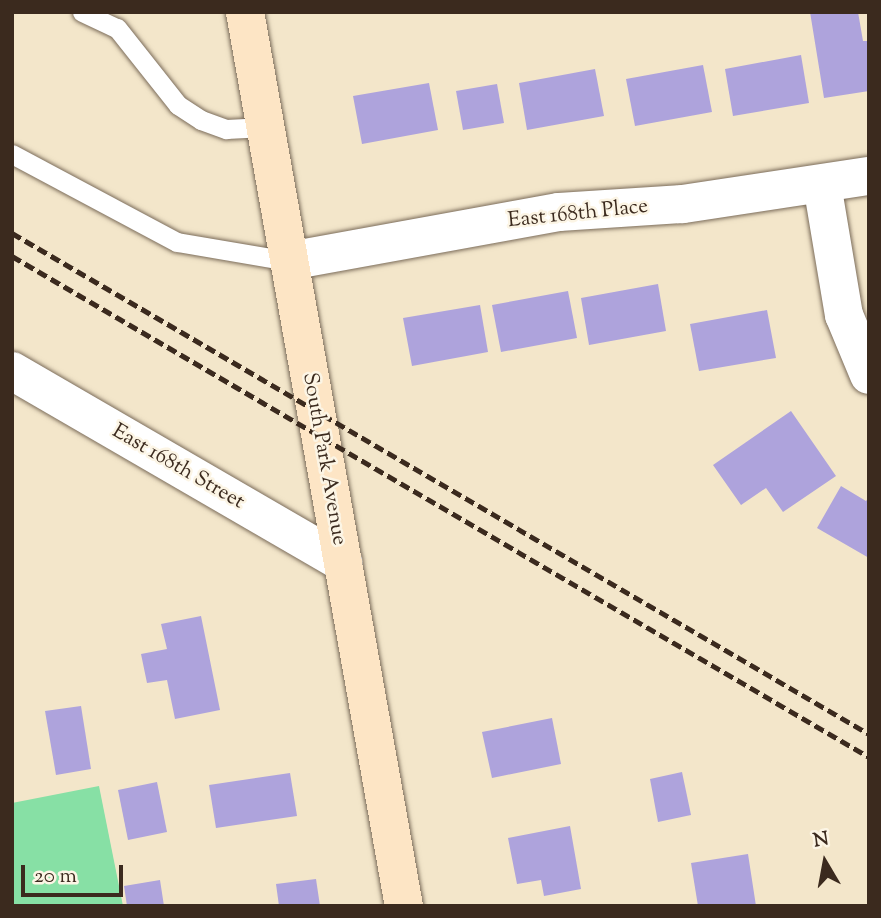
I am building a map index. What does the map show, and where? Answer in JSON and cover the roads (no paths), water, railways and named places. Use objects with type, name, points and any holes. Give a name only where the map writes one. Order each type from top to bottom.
[{"type":"street","name":"South Park Avenue","points":[[245,12],[404,906]]},
{"type":"street","name":"East 168th Place","points":[[289,261],[559,212],[683,204],[869,176]]},
{"type":"street","points":[[822,184],[844,316],[869,375]]},
{"type":"street","name":"East 168th Street","points":[[12,371],[343,563]]},
{"type":"lane","points":[[82,12],[117,28],[178,105],[201,120],[226,129],[265,127]]},
{"type":"lane","points":[[12,154],[177,242],[289,261]]},
{"type":"railway","points":[[12,233],[869,734]]},
{"type":"railway","points":[[12,256],[869,757]]}]
